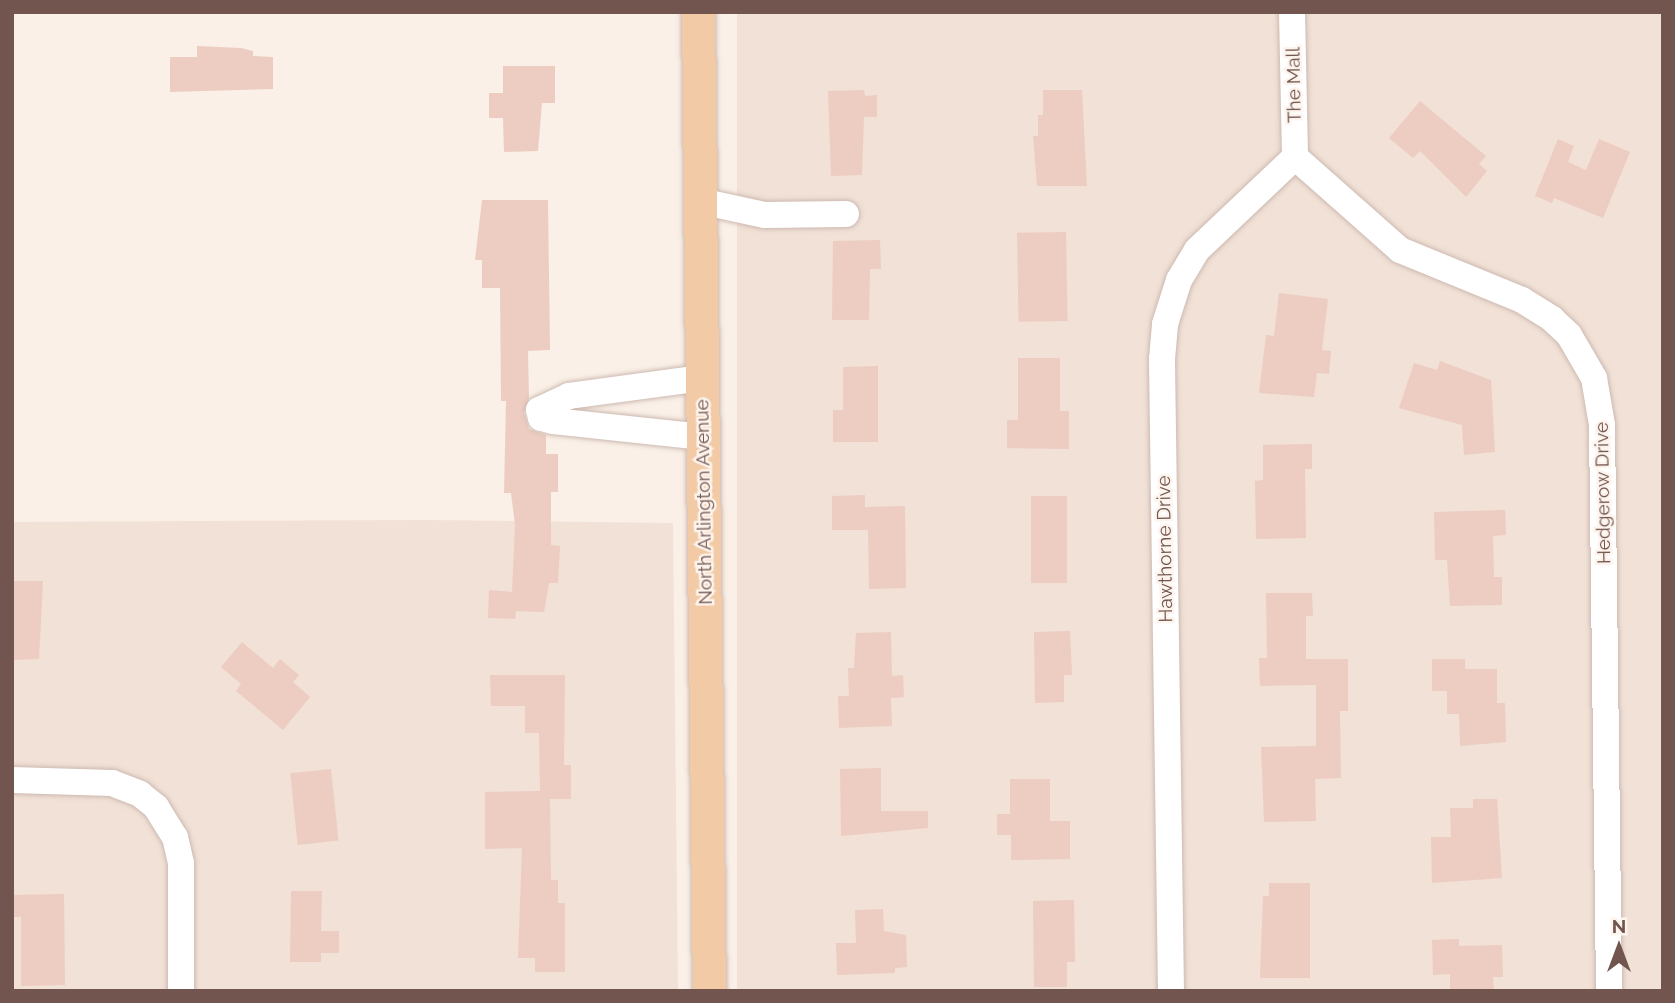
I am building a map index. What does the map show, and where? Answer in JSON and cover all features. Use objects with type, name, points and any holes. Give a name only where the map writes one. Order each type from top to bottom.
[{"type":"main road","name":"North Arlington Avenue","points":[[698,12],[709,991]]},
{"type":"street","name":"The Mall","points":[[1292,12],[1295,157]]},
{"type":"street","name":"Hawthorne Drive","points":[[1171,991],[1165,324],[1179,280],[1196,250],[1295,157]]},
{"type":"street","name":"Hedgerow Drive","points":[[1295,157],[1400,250],[1522,300],[1552,319],[1569,335],[1594,378],[1602,425],[1609,991]]},
{"type":"street","points":[[700,201],[765,215],[846,214]]},
{"type":"street","points":[[702,378],[569,396],[550,401],[539,410],[541,418],[553,421],[703,437]]},
{"type":"street","points":[[12,780],[100,780],[129,788],[150,802],[172,830],[179,854],[181,991]]},
{"type":"shaded area","points":[[737,12],[1663,12],[1663,991],[737,991]]},
{"type":"shaded area","points":[[427,520],[673,523],[678,991],[12,991],[12,522]]},
{"type":"building","points":[[197,46],[241,48],[253,51],[253,56],[273,57],[273,89],[170,92],[170,57],[197,57]]},
{"type":"building","points":[[503,66],[555,66],[555,103],[542,103],[538,151],[504,152],[503,118],[489,118],[489,93],[503,93]]},
{"type":"building","points":[[864,90],[865,96],[877,95],[877,117],[864,117],[862,175],[831,176],[828,91]]},
{"type":"building","points":[[1043,90],[1082,90],[1087,186],[1037,186],[1033,136],[1038,136],[1038,115],[1043,115]]},
{"type":"building","points":[[1420,101],[1486,156],[1479,164],[1487,171],[1466,197],[1420,151],[1413,158],[1389,138]]},
{"type":"building","points":[[1558,139],[1574,146],[1568,162],[1586,170],[1599,139],[1630,152],[1603,218],[1554,198],[1552,203],[1535,196]]},
{"type":"building","points":[[482,200],[548,200],[550,350],[528,351],[529,398],[524,413],[529,429],[546,435],[546,454],[558,454],[558,492],[551,492],[551,545],[560,546],[558,583],[549,583],[544,612],[516,611],[515,619],[488,618],[489,590],[512,592],[515,525],[511,493],[504,493],[506,401],[501,401],[500,288],[482,288],[482,260],[475,260]]},
{"type":"building","points":[[1066,232],[1068,321],[1019,322],[1017,233]]},
{"type":"building","points":[[880,240],[881,269],[870,269],[869,320],[832,320],[833,241]]},
{"type":"building","points":[[1279,293],[1328,299],[1322,350],[1331,351],[1329,374],[1317,373],[1314,397],[1259,393],[1266,335],[1274,336]]},
{"type":"building","points":[[1018,358],[1060,358],[1060,411],[1069,411],[1069,449],[1007,448],[1007,420],[1018,420]]},
{"type":"building","points":[[1440,361],[1491,380],[1495,452],[1464,455],[1462,425],[1399,408],[1414,363],[1437,370]]},
{"type":"building","points":[[878,366],[878,442],[833,442],[833,410],[843,410],[843,367]]},
{"type":"building","points":[[1312,444],[1312,469],[1305,469],[1306,538],[1256,539],[1255,481],[1263,480],[1263,445]]},
{"type":"building","points":[[865,495],[865,507],[905,506],[906,588],[869,589],[868,530],[832,530],[832,496]]},
{"type":"building","points":[[1031,496],[1067,496],[1067,583],[1031,583]]},
{"type":"building","points":[[1505,510],[1506,535],[1493,536],[1494,577],[1502,577],[1502,605],[1450,606],[1447,560],[1435,560],[1434,512]]},
{"type":"building","points":[[12,581],[43,581],[39,659],[12,660]]},
{"type":"building","points":[[1266,593],[1312,593],[1313,616],[1306,616],[1306,659],[1348,659],[1348,711],[1340,711],[1341,778],[1315,779],[1316,821],[1264,822],[1261,747],[1316,746],[1316,685],[1260,686],[1259,658],[1267,658]]},
{"type":"building","points":[[1070,631],[1072,675],[1064,675],[1064,702],[1035,703],[1034,632]]},
{"type":"building","points":[[891,632],[892,676],[903,675],[904,697],[891,698],[892,726],[839,728],[838,696],[849,696],[848,668],[854,668],[856,633]]},
{"type":"building","points":[[242,642],[273,668],[280,659],[299,675],[293,682],[310,697],[283,730],[236,691],[241,684],[221,667]]},
{"type":"building","points":[[1432,659],[1465,659],[1465,669],[1497,669],[1497,703],[1505,703],[1506,742],[1460,746],[1459,714],[1447,714],[1447,691],[1432,691]]},
{"type":"building","points":[[490,675],[565,675],[564,765],[571,765],[571,799],[550,799],[551,880],[558,880],[558,903],[565,903],[565,972],[535,972],[535,958],[518,958],[522,848],[485,849],[485,792],[540,791],[539,733],[525,733],[525,706],[491,706]]},
{"type":"building","points":[[881,768],[881,811],[928,811],[928,828],[841,836],[840,769]]},
{"type":"building","points":[[331,769],[339,841],[298,845],[290,773]]},
{"type":"building","points":[[1010,779],[1050,779],[1050,821],[1070,821],[1070,859],[1011,860],[1011,835],[997,835],[997,814],[1010,814]]},
{"type":"building","points":[[1473,799],[1497,799],[1502,878],[1432,883],[1431,837],[1451,837],[1450,808],[1473,808]]},
{"type":"building","points":[[1269,883],[1310,883],[1310,978],[1260,978],[1263,896],[1269,896]]},
{"type":"building","points":[[291,891],[322,891],[321,931],[339,931],[339,953],[321,953],[321,962],[290,962]]},
{"type":"building","points":[[64,894],[65,985],[21,986],[21,917],[12,917],[12,895]]},
{"type":"building","points":[[1074,900],[1075,962],[1067,962],[1067,987],[1034,987],[1033,901]]},
{"type":"building","points":[[883,909],[884,931],[906,935],[907,967],[895,968],[895,973],[837,975],[836,943],[856,943],[855,910]]},
{"type":"building","points":[[1459,939],[1459,946],[1502,945],[1503,977],[1493,977],[1494,991],[1450,991],[1450,974],[1433,975],[1432,940]]}]
